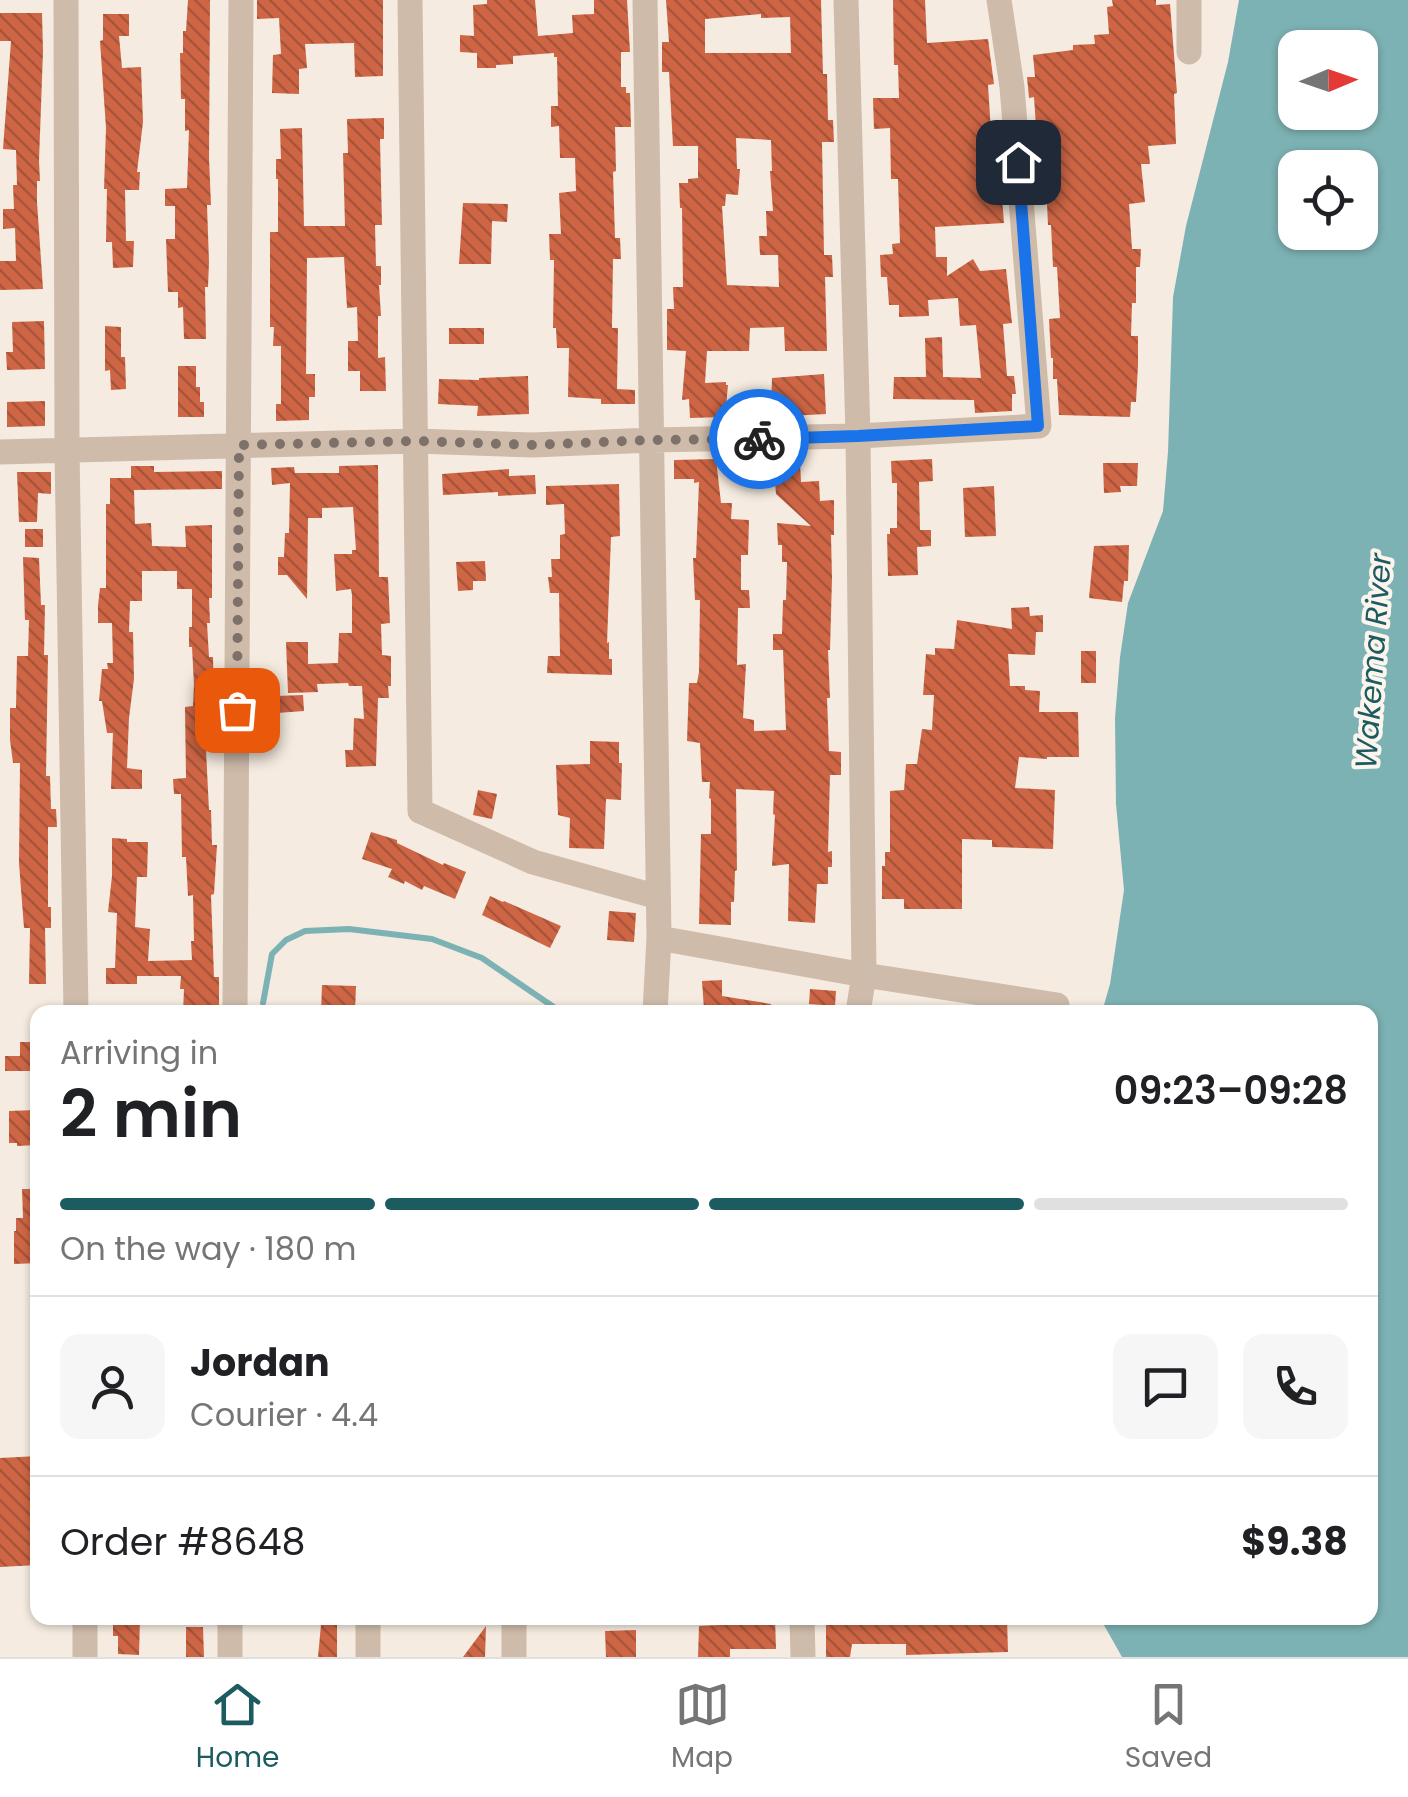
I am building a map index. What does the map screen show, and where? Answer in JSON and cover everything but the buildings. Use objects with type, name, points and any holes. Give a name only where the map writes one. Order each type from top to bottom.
[{"type":"street","points":[[66,0],[76,1005]]},
{"type":"street","points":[[235,1005],[240,0]]},
{"type":"street","points":[[410,0],[420,811],[533,862],[658,898]]},
{"type":"street","points":[[645,0],[659,938],[655,1005]]},
{"type":"street","points":[[846,0],[858,436],[864,974],[859,1005]]},
{"type":"street","points":[[0,452],[416,441],[533,445],[858,436],[1038,426],[1012,87],[1000,0]]},
{"type":"street","points":[[1189,0],[1189,52]]},
{"type":"street","points":[[659,938],[1057,1005]]},
{"type":"street","points":[[84,1625],[85,1657]]},
{"type":"street","points":[[230,1625],[230,1657]]},
{"type":"street","points":[[368,1625],[368,1657]]},
{"type":"street","points":[[514,1625],[514,1657]]},
{"type":"street","points":[[802,1625],[803,1657]]},
{"type":"water","name":"Wakema River","points":[[1239,0],[1408,0],[1408,1657],[1122,1657],[1104,1625],[1378,1625],[1378,1005],[1104,1005],[1124,890],[1116,804],[1115,718],[1120,657],[1128,603],[1163,511],[1173,297]]},
{"type":"waterway","points":[[263,1003],[272,954],[286,940],[305,931],[349,929],[432,939],[482,958],[551,1005]]},
{"type":"way so far","points":[[237,710],[239,445],[416,441],[533,445],[759,439]]},
{"type":"route","points":[[759,439],[1038,426],[1018,162]]}]
